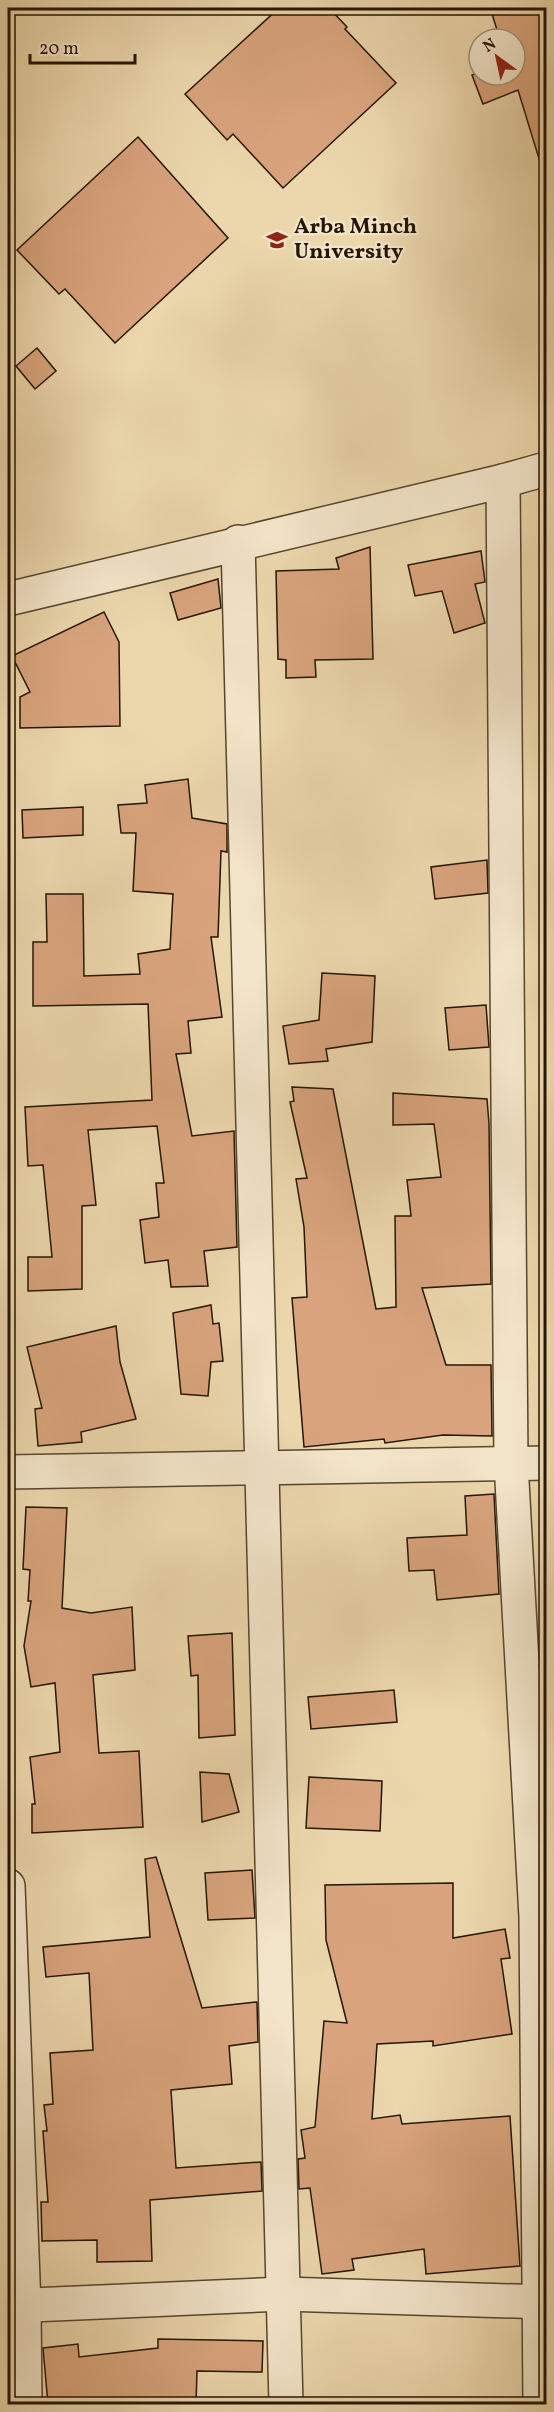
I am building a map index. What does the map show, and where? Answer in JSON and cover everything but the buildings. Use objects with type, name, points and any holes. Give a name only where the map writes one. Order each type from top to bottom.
[{"type":"street","points":[[8,599],[546,469]]},
{"type":"street","points":[[503,481],[511,1464],[536,1917],[542,2302],[540,2404]]},
{"type":"street","points":[[238,542],[286,2404]]},
{"type":"street","points":[[8,1472],[546,1463]]},
{"type":"street","points":[[8,1886],[16,2306],[24,2404]]},
{"type":"street","points":[[16,2306],[283,2294],[542,2302]]},
{"type":"place","name":"Arba Minch University","points":[[277,240]]}]
